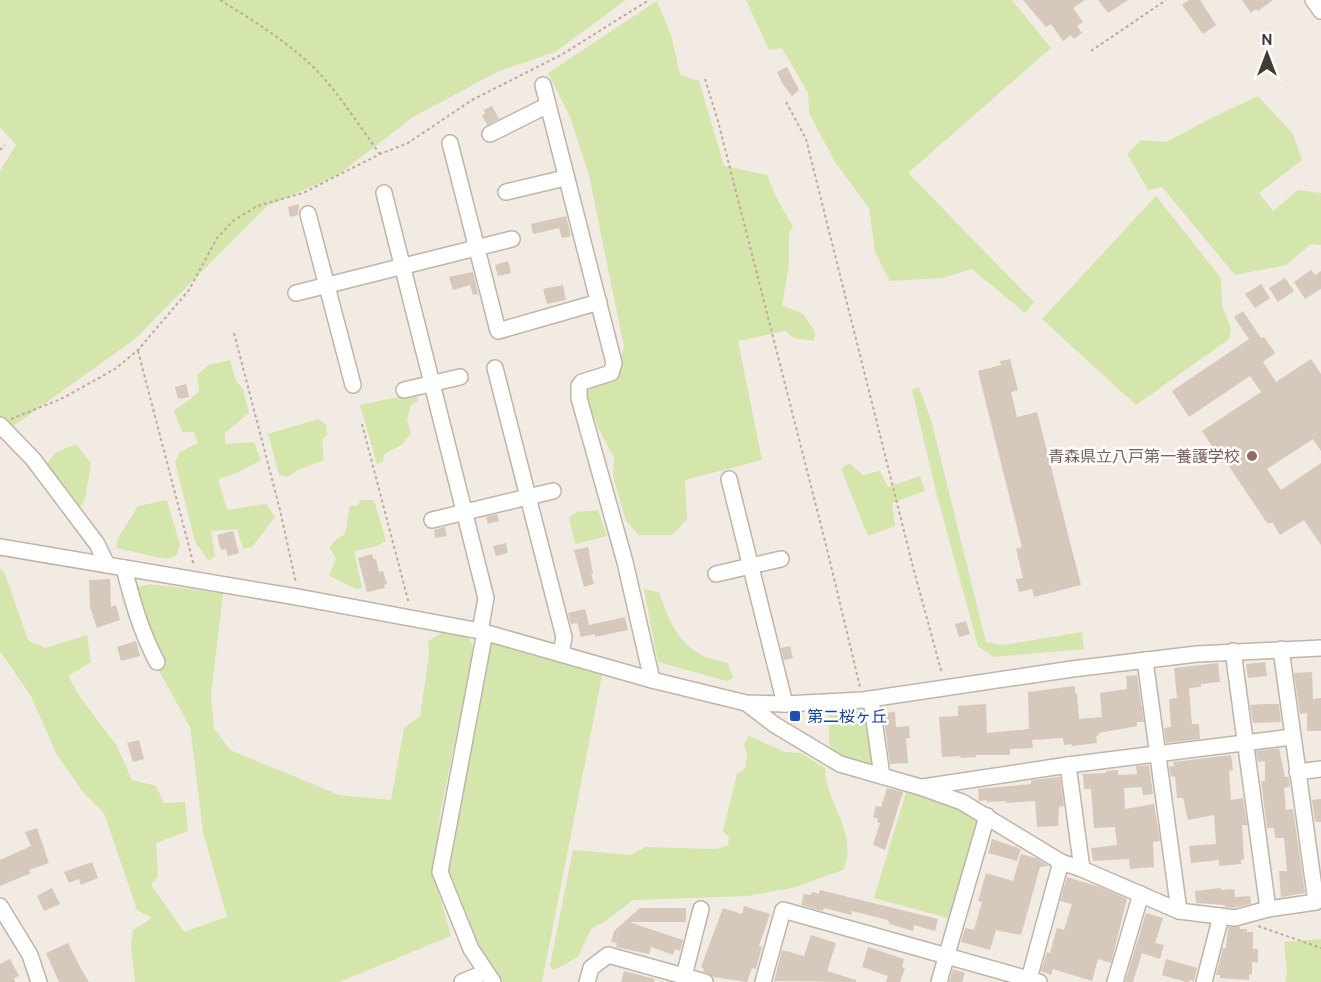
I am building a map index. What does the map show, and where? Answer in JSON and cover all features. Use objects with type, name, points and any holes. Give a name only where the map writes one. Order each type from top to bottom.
[{"type":"street","points":[[1313,0],[1321,11]]},
{"type":"street","points":[[543,86],[546,106],[614,363],[611,373],[582,382],[579,386],[579,398],[625,562],[652,680]]},
{"type":"street","points":[[490,134],[546,106]]},
{"type":"street","points":[[450,143],[498,331],[599,302]]},
{"type":"street","points":[[506,192],[565,178]]},
{"type":"street","points":[[384,193],[486,598],[440,872],[471,949],[490,977],[462,982]]},
{"type":"street","points":[[308,214],[353,385]]},
{"type":"street","points":[[296,293],[512,238]]},
{"type":"street","points":[[495,368],[564,637],[561,654]]},
{"type":"street","points":[[404,390],[460,377]]},
{"type":"street","points":[[5,422],[97,544],[107,565]]},
{"type":"street","points":[[729,479],[785,704]]},
{"type":"street","points":[[432,520],[553,491]]},
{"type":"street","points":[[0,547],[482,631],[652,680],[746,703],[785,704],[867,699],[1144,660],[1233,651],[1321,648]]},
{"type":"street","points":[[716,574],[781,559]]},
{"type":"street","points":[[124,568],[144,634],[157,662]]},
{"type":"street","points":[[746,703],[775,725],[840,764],[920,787],[962,802],[1061,862],[1179,911],[1235,918],[1268,909],[1316,902],[1281,649]]},
{"type":"street","points":[[1233,651],[1268,909]]},
{"type":"street","points":[[1144,660],[1179,911]]},
{"type":"street","points":[[867,699],[882,776]]},
{"type":"street","points":[[920,787],[1068,765],[1292,737]]},
{"type":"street","points":[[1068,765],[1082,869]]},
{"type":"street","points":[[1297,772],[1321,769]]},
{"type":"street","points":[[939,982],[987,816]]},
{"type":"street","points":[[763,982],[783,910],[1034,981],[1061,862]]},
{"type":"street","points":[[1115,982],[1141,894]]},
{"type":"street","points":[[0,906],[30,955],[39,982]]},
{"type":"street","points":[[684,976],[701,909]]},
{"type":"street","points":[[1204,982],[1221,916]]},
{"type":"street","points":[[588,982],[591,968],[608,955],[705,982]]},
{"type":"path","points":[[220,0],[274,34],[308,63],[380,154]]},
{"type":"path","points":[[5,422],[61,399],[115,369],[138,350],[189,290],[217,238],[233,221],[257,206],[303,193],[380,154],[408,143],[472,100],[561,56],[649,0]]},
{"type":"path","points":[[1090,51],[1166,0]]},
{"type":"path","points":[[705,79],[718,121],[867,699]]},
{"type":"path","points":[[786,102],[806,139],[913,567],[946,689]]},
{"type":"path","points":[[0,150],[5,145]]},
{"type":"path","points":[[234,333],[296,577],[297,597]]},
{"type":"path","points":[[138,350],[197,580]]},
{"type":"path","points":[[362,424],[413,619]]},
{"type":"path","points":[[1257,926],[1321,948]]},
{"type":"green space","points":[[0,0],[626,0],[555,52],[499,71],[413,117],[338,175],[267,206],[135,339],[8,430],[0,418],[0,171],[16,145],[0,127]]},
{"type":"green space","points":[[746,0],[1012,0],[1051,48],[908,173],[1034,302],[1025,313],[972,269],[943,278],[890,281],[875,252],[869,208],[835,162],[809,113],[808,93],[782,48],[769,50]]},
{"type":"green space","points":[[657,1],[672,38],[680,75],[699,81],[724,166],[767,175],[793,227],[789,233],[789,265],[782,305],[803,314],[815,332],[814,341],[794,338],[785,331],[738,341],[762,460],[685,480],[687,519],[672,535],[639,535],[626,521],[613,476],[614,457],[599,430],[587,397],[587,391],[616,375],[624,347],[589,175],[570,117],[548,73]]},
{"type":"green space","points":[[1258,96],[1293,134],[1302,160],[1259,193],[1273,211],[1298,190],[1321,193],[1321,245],[1311,244],[1286,265],[1235,275],[1162,187],[1148,190],[1127,154],[1141,140],[1167,142]]},
{"type":"green space","points":[[1156,196],[1221,278],[1222,306],[1231,329],[1229,339],[1136,405],[1042,319]]},
{"type":"green space","points":[[230,360],[236,381],[243,389],[249,413],[225,433],[225,444],[254,442],[261,460],[239,472],[218,479],[227,510],[266,504],[275,517],[252,547],[243,549],[237,529],[211,531],[215,556],[209,561],[195,542],[175,462],[180,452],[198,443],[194,432],[182,432],[174,411],[199,392],[197,375],[209,365]]},
{"type":"green space","points":[[919,387],[931,420],[986,642],[1004,645],[1082,632],[1084,649],[994,657],[978,646],[936,492],[912,390]]},
{"type":"green space","points":[[417,393],[418,401],[411,405],[407,419],[411,433],[403,444],[384,454],[383,461],[377,464],[360,405]]},
{"type":"green space","points":[[318,419],[326,425],[327,435],[322,439],[324,460],[287,477],[279,475],[268,434]]},
{"type":"green space","points":[[76,444],[91,463],[85,499],[80,507],[46,465],[55,453]]},
{"type":"green space","points":[[849,463],[863,475],[880,471],[888,487],[920,476],[925,491],[892,503],[895,526],[868,536],[841,469]]},
{"type":"green space","points":[[167,500],[180,545],[176,556],[166,559],[116,548],[118,538],[138,506]]},
{"type":"green space","points":[[361,500],[374,500],[386,541],[377,546],[354,551],[362,588],[356,589],[329,576],[336,559],[330,548],[334,541],[345,534],[350,506],[357,506]]},
{"type":"green space","points":[[598,510],[607,536],[575,544],[569,518],[577,512]]},
{"type":"green space","points":[[0,568],[5,574],[28,640],[45,648],[87,635],[91,662],[68,676],[80,697],[117,746],[132,780],[156,786],[164,803],[185,802],[188,831],[156,843],[158,876],[151,885],[184,932],[227,917],[203,832],[190,727],[147,649],[127,590],[149,584],[223,593],[211,696],[214,728],[230,750],[339,795],[391,800],[404,728],[420,716],[429,655],[428,641],[443,632],[469,638],[473,647],[471,664],[441,809],[433,872],[451,936],[339,982],[135,982],[131,945],[133,930],[152,918],[137,910],[104,813],[82,791],[56,753],[31,696],[0,651]]},
{"type":"green space","points":[[644,589],[659,592],[675,630],[690,648],[700,654],[728,663],[733,678],[727,681],[658,662]]},
{"type":"green space","points":[[490,642],[603,671],[542,982],[500,982],[477,946],[469,919],[448,868]]},
{"type":"green space","points":[[862,706],[869,712],[874,761],[868,765],[840,758],[830,752],[828,709]]},
{"type":"green space","points":[[749,736],[785,752],[801,753],[825,768],[826,781],[845,831],[847,857],[843,870],[792,888],[747,896],[633,900],[591,929],[578,957],[554,970],[550,966],[573,850],[631,855],[645,847],[717,849],[728,845],[729,837],[723,831],[737,774],[745,769],[747,755],[744,744]]},
{"type":"green space","points":[[907,789],[962,808],[977,819],[978,825],[951,919],[874,898]]},
{"type":"green space","points":[[1321,939],[1321,982],[1285,982],[1287,973],[1284,942]]},
{"type":"building","points":[[1023,0],[1085,0],[1073,8],[1083,22],[1077,26],[1082,33],[1074,39],[1071,35],[1063,41],[1051,24],[1046,27]]},
{"type":"building","points":[[1098,0],[1128,0],[1108,13]]},
{"type":"building","points":[[1189,0],[1200,0],[1216,25],[1203,34],[1182,5]]},
{"type":"building","points":[[1242,0],[1273,0],[1258,11],[1256,9],[1251,13]]},
{"type":"building","points":[[787,67],[799,90],[792,96],[777,72]]},
{"type":"building","points":[[492,106],[499,119],[487,125],[482,115],[485,114],[484,110]]},
{"type":"building","points":[[299,204],[298,215],[290,217],[288,207]]},
{"type":"building","points":[[566,216],[571,236],[562,238],[559,228],[533,234],[531,224]]},
{"type":"building","points":[[508,261],[511,273],[498,276],[495,265]]},
{"type":"building","points":[[1311,270],[1315,275],[1321,271],[1321,289],[1305,299],[1294,282]]},
{"type":"building","points":[[473,272],[478,294],[473,295],[470,285],[453,290],[449,277]]},
{"type":"building","points":[[1285,278],[1294,291],[1278,302],[1269,288]]},
{"type":"building","points":[[1261,284],[1270,298],[1255,308],[1245,294]]},
{"type":"building","points":[[563,285],[566,300],[547,304],[543,289]]},
{"type":"building","points":[[1243,311],[1261,338],[1264,337],[1275,353],[1263,362],[1276,382],[1311,359],[1321,374],[1321,451],[1313,439],[1267,469],[1281,490],[1321,463],[1321,545],[1304,520],[1280,535],[1273,523],[1267,523],[1220,453],[1218,455],[1202,431],[1261,392],[1250,376],[1189,417],[1172,391],[1249,339],[1234,317]]},
{"type":"building","points":[[1010,359],[1018,390],[1011,392],[1017,417],[1037,412],[1081,585],[1034,597],[1032,589],[1019,592],[1016,579],[1023,578],[1016,549],[1022,547],[978,371],[1001,365],[1000,361]]},
{"type":"building","points":[[186,384],[189,397],[178,399],[175,387]]},
{"type":"building","points":[[497,514],[499,521],[488,524],[486,517]]},
{"type":"building","points":[[445,527],[447,536],[435,538],[434,530]]},
{"type":"building","points":[[233,531],[239,553],[228,556],[226,549],[221,550],[217,535]]},
{"type":"building","points":[[506,543],[508,553],[496,556],[493,546]]},
{"type":"building","points":[[588,547],[594,584],[584,587],[574,550]]},
{"type":"building","points":[[372,554],[374,560],[376,559],[379,572],[383,571],[387,584],[384,585],[385,588],[367,592],[358,558]]},
{"type":"building","points":[[110,579],[111,607],[116,605],[120,620],[97,628],[90,607],[89,580]]},
{"type":"building","points":[[585,609],[589,625],[625,617],[628,630],[595,637],[595,634],[581,637],[577,623],[571,624],[568,613]]},
{"type":"building","points":[[966,621],[970,634],[959,637],[955,624]]},
{"type":"building","points":[[136,641],[140,656],[121,661],[117,647]]},
{"type":"building","points":[[790,646],[793,658],[784,660],[781,648]]},
{"type":"building","points":[[1265,662],[1267,676],[1248,678],[1246,664]]},
{"type":"building","points":[[1218,663],[1220,682],[1189,688],[1192,724],[1199,724],[1200,739],[1166,743],[1164,728],[1171,727],[1169,699],[1177,698],[1174,668]]},
{"type":"building","points":[[1312,672],[1313,699],[1321,698],[1321,731],[1307,731],[1307,713],[1300,714],[1294,673]]},
{"type":"building","points":[[1137,675],[1144,722],[1137,722],[1137,726],[1099,733],[1096,736],[1097,743],[1072,746],[1071,744],[1064,745],[1063,738],[1032,740],[1033,748],[1010,749],[1010,755],[942,757],[939,717],[958,716],[958,706],[986,704],[987,733],[1029,729],[1028,692],[1075,686],[1079,719],[1102,717],[1100,693],[1127,689],[1126,676]]},
{"type":"building","points":[[1279,704],[1281,722],[1253,723],[1250,705]]},
{"type":"building","points":[[895,712],[896,727],[909,726],[910,738],[906,738],[908,763],[890,764],[883,713]]},
{"type":"building","points":[[139,740],[144,759],[133,762],[127,743]]},
{"type":"building","points":[[1279,748],[1285,777],[1289,777],[1290,787],[1284,788],[1286,810],[1293,809],[1305,893],[1281,897],[1279,871],[1287,871],[1284,838],[1275,838],[1274,828],[1267,828],[1261,781],[1265,781],[1265,761],[1258,762],[1256,751]]},
{"type":"building","points":[[1231,755],[1233,770],[1229,771],[1231,800],[1243,798],[1247,825],[1242,825],[1244,859],[1241,860],[1241,864],[1219,866],[1219,860],[1191,863],[1189,846],[1216,844],[1214,815],[1188,820],[1183,798],[1177,798],[1175,776],[1171,777],[1169,767],[1174,766],[1173,762]]},
{"type":"building","points":[[1149,765],[1153,794],[1143,795],[1142,787],[1124,788],[1125,809],[1154,804],[1160,841],[1153,842],[1154,867],[1130,869],[1129,859],[1093,861],[1091,848],[1117,845],[1115,827],[1094,828],[1091,789],[1084,789],[1083,774],[1118,770],[1118,775],[1137,774],[1136,766]]},
{"type":"building","points":[[1060,777],[1064,806],[1059,807],[1058,826],[1037,827],[1035,801],[1006,803],[1006,801],[979,801],[978,789],[1031,784],[1031,780]]},
{"type":"building","points":[[887,788],[903,792],[885,850],[873,845],[880,823],[873,817],[876,806],[881,807]]},
{"type":"building","points":[[1321,799],[1321,822],[1315,822],[1312,800]]},
{"type":"building","points":[[37,828],[49,863],[29,870],[31,873],[0,886],[0,860],[31,846],[25,832]]},
{"type":"building","points":[[992,839],[1021,849],[1017,861],[988,853]]},
{"type":"building","points":[[1021,854],[1036,858],[1049,866],[1040,867],[1021,935],[996,930],[990,950],[961,942],[965,928],[974,930],[982,902],[978,901],[986,873],[1013,881]]},
{"type":"building","points":[[92,862],[98,878],[81,885],[79,879],[69,883],[64,872]]},
{"type":"building","points":[[1067,877],[1100,887],[1127,899],[1111,963],[1098,959],[1092,981],[1053,969],[1051,975],[1041,971],[1047,952],[1050,953],[1057,928],[1064,930],[1072,904],[1060,901]]},
{"type":"building","points":[[52,888],[60,904],[44,911],[37,896]]},
{"type":"building","points":[[1221,888],[1221,890],[1234,889],[1235,897],[1250,896],[1251,904],[1232,908],[1225,907],[1225,905],[1196,903],[1195,891]]},
{"type":"building","points":[[820,890],[938,919],[935,931],[914,925],[913,931],[890,924],[888,920],[852,911],[851,915],[801,905],[804,894],[811,895],[812,892],[819,894]]},
{"type":"building","points":[[744,906],[770,914],[759,946],[762,947],[756,969],[752,968],[747,982],[713,977],[701,967],[723,908],[742,914]]},
{"type":"building","points":[[640,908],[686,908],[686,922],[629,922],[683,940],[680,951],[675,949],[673,955],[651,947],[649,954],[616,947],[617,943],[611,942],[614,931]]},
{"type":"building","points":[[1146,913],[1163,918],[1155,943],[1164,945],[1160,959],[1142,953],[1133,982],[1125,982]]},
{"type":"building","points":[[1228,927],[1240,927],[1240,929],[1247,929],[1247,932],[1253,932],[1253,949],[1258,949],[1258,963],[1252,962],[1252,975],[1249,974],[1249,980],[1220,978],[1220,975],[1216,975],[1223,948],[1226,948]]},
{"type":"building","points":[[811,935],[836,943],[827,971],[856,980],[856,982],[774,981],[782,950],[804,956]]},
{"type":"building","points":[[68,943],[89,982],[59,982],[46,953]]},
{"type":"building","points":[[868,947],[904,959],[902,967],[905,968],[900,982],[886,982],[888,976],[862,967]]},
{"type":"building","points":[[10,959],[19,976],[14,978],[15,982],[0,982],[0,964]]},
{"type":"building","points":[[1166,959],[1197,968],[1194,981],[1186,982],[1162,975]]},
{"type":"building","points":[[953,969],[965,973],[962,982],[949,982]]},
{"type":"building","points":[[624,971],[655,979],[654,982],[621,982]]},
{"type":"place","name":"青森県立八戸第一養護学校","points":[[1252,456]]},
{"type":"place","name":"第二桜ヶ丘","points":[[795,716]]}]
